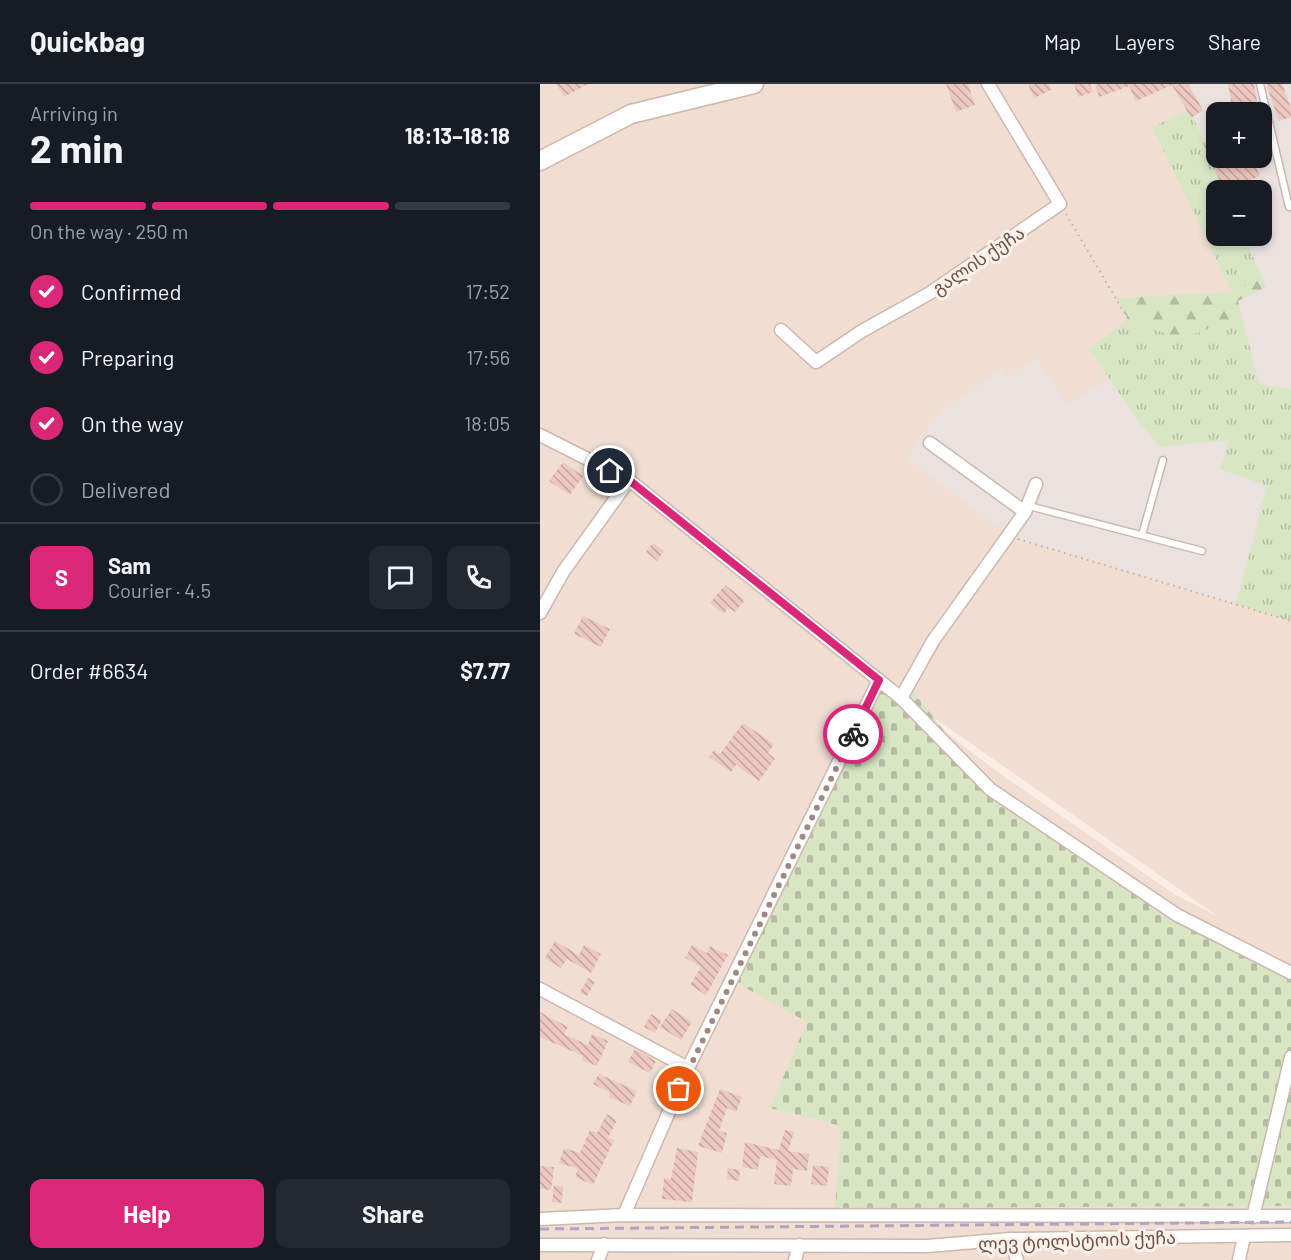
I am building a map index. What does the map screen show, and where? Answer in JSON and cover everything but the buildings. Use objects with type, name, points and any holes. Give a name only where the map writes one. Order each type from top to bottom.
[{"type":"main road","points":[[540,161],[632,114],[754,84]]},
{"type":"street","points":[[988,84],[1060,204]]},
{"type":"street","name":"გალის ქუჩა","points":[[781,330],[816,362],[862,331],[930,293],[1060,204]]},
{"type":"street","points":[[540,435],[629,480],[901,698],[990,789],[1177,915],[1291,973]]},
{"type":"street","points":[[930,443],[1027,509]]},
{"type":"street","points":[[540,613],[563,572],[629,480]]},
{"type":"street","points":[[901,698],[933,641],[1010,536],[1027,509],[1036,484]]},
{"type":"street","points":[[624,1215],[688,1068],[879,680]]},
{"type":"street","points":[[540,989],[688,1068]]},
{"type":"street","points":[[1253,1217],[1291,1057]]},
{"type":"street","name":"ლევ ტოლსტოის ქუჩა","points":[[540,1219],[624,1215],[1291,1216]]},
{"type":"street","name":"ლევ ტოლსტოის ქუჩა","points":[[540,1245],[928,1246],[1010,1239],[1291,1235]]},
{"type":"street","points":[[1239,1260],[1244,1236]]},
{"type":"street","points":[[1010,1239],[1017,1260]]},
{"type":"street","points":[[598,1260],[604,1244]]},
{"type":"street","points":[[795,1260],[799,1245]]},
{"type":"street","points":[[925,1260],[928,1246]]},
{"type":"lane","points":[[1260,84],[1288,207]]},
{"type":"lane","points":[[1142,536],[1163,460]]},
{"type":"lane","points":[[1027,509],[1202,551]]},
{"type":"path","points":[[1060,204],[1128,319]]},
{"type":"path","points":[[1010,536],[1291,621]]},
{"type":"shaded area","points":[[540,84],[1291,84],[1291,1260],[540,1260]],"holes":[[[903,696],[1219,917],[1174,894],[995,770],[901,698]]]},
{"type":"shaded area","points":[[1179,84],[1291,84],[1291,390],[1259,383],[1238,301],[1266,287],[1248,246],[1272,246],[1272,180],[1220,180],[1215,168],[1272,168],[1272,102],[1206,102],[1206,148]]},
{"type":"shaded area","points":[[1037,358],[1067,405],[1109,379],[1137,419],[1229,440],[1268,486],[1236,604],[1010,536],[908,459],[922,435],[942,411],[1003,368],[1008,377]]},
{"type":"green space","points":[[1190,110],[1206,148],[1206,168],[1215,168],[1220,180],[1206,180],[1206,238],[1152,127]]},
{"type":"green space","points":[[1210,246],[1248,246],[1262,278],[1232,292]]},
{"type":"green space","points":[[1262,278],[1266,287],[1238,301],[1243,321],[1216,324],[1201,332],[1175,337],[1128,319],[1115,298],[1232,292]]},
{"type":"green space","points":[[1128,319],[1175,337],[1201,332],[1216,324],[1243,321],[1259,383],[1291,390],[1291,621],[1236,604],[1267,486],[1220,469],[1229,440],[1160,447],[1137,419],[1089,349]]},
{"type":"green space","points":[[879,680],[912,690],[990,789],[1177,915],[1291,973],[1291,1206],[835,1208],[841,1126],[770,1108],[807,1022],[733,981]]},
{"type":"railway","points":[[540,1229],[1291,1222]]},
{"type":"way so far","points":[[679,1089],[853,734]]},
{"type":"route","points":[[610,471],[629,480],[879,680],[853,734]]}]
